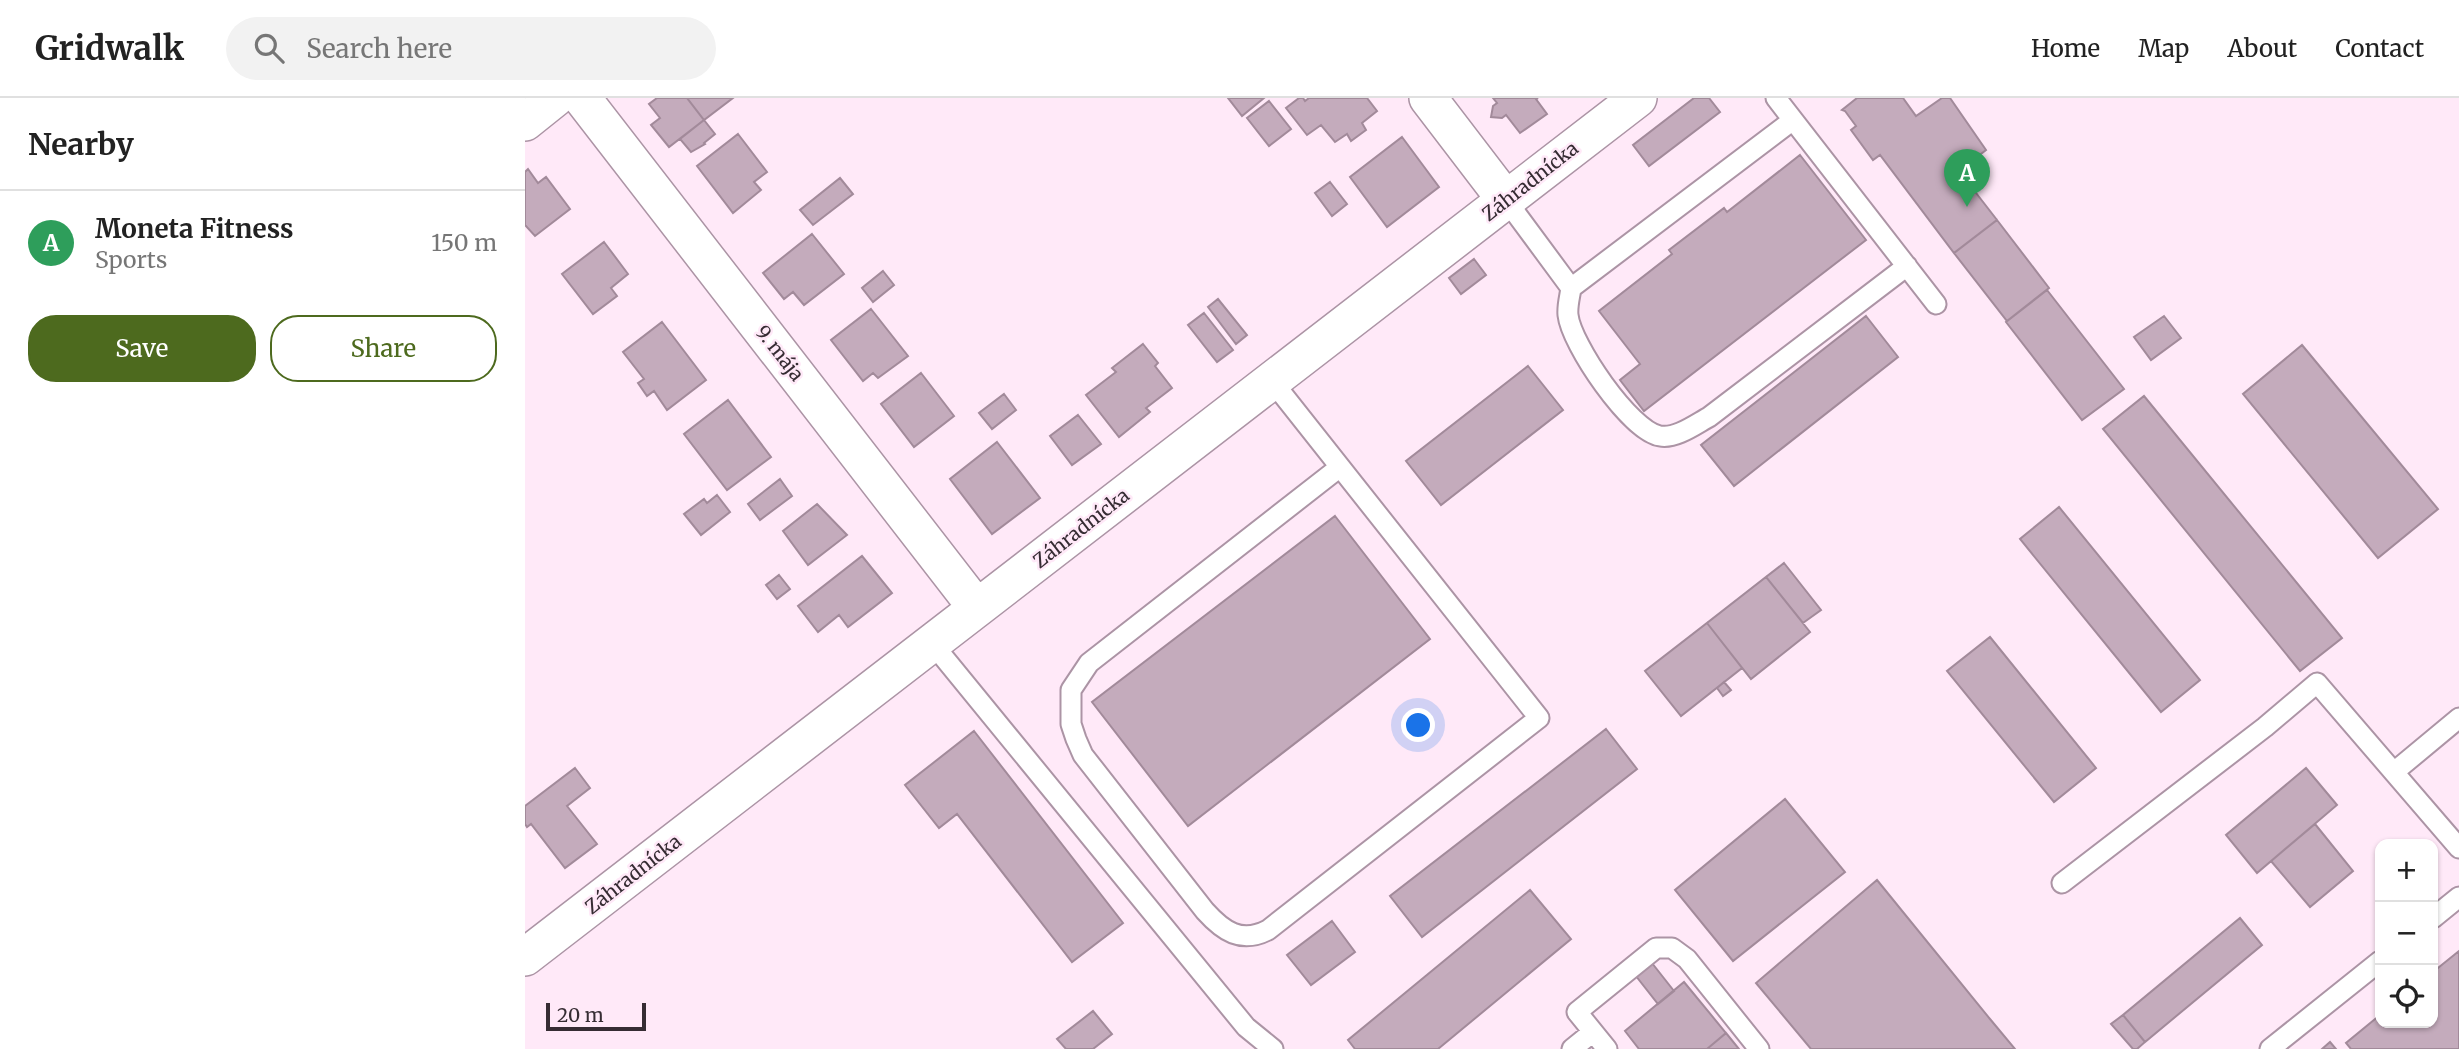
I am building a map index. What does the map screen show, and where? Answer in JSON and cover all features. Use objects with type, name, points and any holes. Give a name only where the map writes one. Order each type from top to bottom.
[{"type":"street","points":[[525,122],[555,98]]},
{"type":"street","name":"9. mája","points":[[582,98],[977,608]]},
{"type":"street","points":[[1428,98],[1506,200]]},
{"type":"street","name":"Záhradnícka","points":[[525,957],[1638,98]]},
{"type":"lane","points":[[1776,98],[1936,304]]},
{"type":"lane","points":[[1571,288],[1793,120]]},
{"type":"lane","points":[[1506,200],[1571,288],[1568,316],[1578,343],[1596,374],[1621,406],[1644,429],[1661,437],[1682,432],[1709,417],[1907,266]]},
{"type":"lane","points":[[1272,381],[1539,718],[1268,930],[1248,937],[1219,927],[1083,755],[1071,724],[1071,690],[1089,663],[1340,467]]},
{"type":"lane","points":[[932,643],[1246,1027],[1273,1049]]},
{"type":"lane","points":[[2062,883],[2265,727],[2317,683],[2459,848]]},
{"type":"lane","points":[[2394,772],[2459,718]]},
{"type":"lane","points":[[2438,914],[2459,897]]},
{"type":"lane","points":[[1607,1049],[1577,1012],[1656,948],[1672,948],[1688,959],[1759,1049]]},
{"type":"lane","points":[[2270,1049],[2375,965]]},
{"type":"lane","points":[[1572,1049],[1593,1032]]},
{"type":"building","points":[[657,98],[687,98],[704,120],[669,147],[651,125],[660,118],[649,104]]},
{"type":"building","points":[[687,98],[733,98],[704,120]]},
{"type":"building","points":[[1228,98],[1264,98],[1242,116]]},
{"type":"building","points":[[1299,98],[1305,101],[1309,98],[1367,98],[1377,111],[1362,123],[1366,130],[1351,141],[1347,134],[1335,142],[1321,125],[1307,135],[1286,108]]},
{"type":"building","points":[[1493,98],[1538,98],[1536,99],[1547,114],[1520,133],[1506,115],[1502,118],[1491,117],[1493,106],[1497,103]]},
{"type":"building","points":[[1694,98],[1709,98],[1720,112],[1649,166],[1633,145]]},
{"type":"building","points":[[1857,98],[1903,98],[1916,116],[1942,98],[1950,98],[1986,150],[1959,171],[1997,220],[1954,253],[1880,155],[1873,160],[1851,130],[1856,126],[1842,110]]},
{"type":"building","points":[[1269,101],[1291,129],[1269,146],[1247,118]]},
{"type":"building","points":[[704,120],[715,134],[691,152],[680,139]]},
{"type":"building","points":[[738,134],[767,172],[754,182],[761,190],[733,213],[697,166]]},
{"type":"building","points":[[1402,137],[1439,187],[1387,227],[1350,177]]},
{"type":"building","points":[[1800,155],[1866,240],[1644,411],[1620,380],[1640,364],[1599,311],[1672,254],[1669,250],[1724,208],[1727,212]]},
{"type":"building","points":[[528,169],[538,183],[546,177],[570,209],[535,236],[525,225],[525,172]]},
{"type":"building","points":[[840,178],[853,194],[813,225],[800,210]]},
{"type":"building","points":[[1330,182],[1347,204],[1332,216],[1315,193]]},
{"type":"building","points":[[1997,220],[2049,288],[2007,321],[1954,253]]},
{"type":"building","points":[[812,234],[844,274],[804,305],[793,292],[784,299],[763,273]]},
{"type":"building","points":[[604,242],[628,274],[611,288],[617,296],[593,314],[562,274]]},
{"type":"building","points":[[1474,259],[1486,275],[1461,294],[1449,278]]},
{"type":"building","points":[[883,271],[894,285],[873,302],[862,288]]},
{"type":"building","points":[[2047,290],[2124,389],[2082,420],[2006,322]]},
{"type":"building","points":[[1218,299],[1247,335],[1236,344],[1208,307]]},
{"type":"building","points":[[871,309],[908,356],[878,378],[873,373],[863,381],[831,340]]},
{"type":"building","points":[[1204,313],[1233,350],[1217,362],[1188,325]]},
{"type":"building","points":[[1866,316],[1898,357],[1734,486],[1701,445]]},
{"type":"building","points":[[2164,316],[2181,338],[2151,360],[2134,337]]},
{"type":"building","points":[[662,322],[706,380],[667,410],[654,391],[647,396],[638,383],[644,379],[623,352]]},
{"type":"building","points":[[1143,344],[1172,388],[1146,408],[1150,412],[1119,437],[1086,395],[1116,372],[1112,368]]},
{"type":"building","points":[[2302,345],[2438,509],[2378,558],[2243,394]]},
{"type":"building","points":[[1528,366],[1563,410],[1441,505],[1406,461]]},
{"type":"building","points":[[921,373],[954,416],[914,447],[881,404]]},
{"type":"building","points":[[1004,394],[1016,410],[992,429],[979,413]]},
{"type":"building","points":[[2144,396],[2342,638],[2300,671],[2103,429]]},
{"type":"building","points":[[728,400],[771,457],[727,490],[684,434]]},
{"type":"building","points":[[1078,415],[1101,444],[1072,465],[1050,436]]},
{"type":"building","points":[[997,442],[1040,498],[992,534],[950,479]]},
{"type":"building","points":[[780,479],[792,496],[760,520],[748,504]]},
{"type":"building","points":[[717,495],[730,512],[701,535],[684,514],[704,499],[707,503]]},
{"type":"building","points":[[817,504],[847,535],[808,565],[783,531]]},
{"type":"building","points":[[2059,507],[2200,680],[2161,712],[2020,539]]},
{"type":"building","points":[[1335,516],[1430,639],[1188,826],[1092,702]]},
{"type":"building","points":[[862,556],[892,593],[848,627],[839,615],[818,632],[798,606]]},
{"type":"building","points":[[1784,563],[1821,610],[1803,623],[1766,577]]},
{"type":"building","points":[[779,575],[790,589],[777,599],[766,585]]},
{"type":"building","points":[[1766,577],[1810,632],[1751,679],[1707,623]]},
{"type":"building","points":[[1707,623],[1742,668],[1681,716],[1645,671]]},
{"type":"building","points":[[1990,637],[2096,768],[2054,802],[1947,671]]},
{"type":"building","points":[[1724,682],[1731,690],[1723,696],[1717,688]]},
{"type":"building","points":[[1606,729],[1637,769],[1422,937],[1390,896]]},
{"type":"building","points":[[974,731],[1123,923],[1072,962],[957,814],[939,828],[905,785]]},
{"type":"building","points":[[575,768],[590,788],[567,806],[597,844],[565,868],[531,824],[527,827],[525,824],[525,806]]},
{"type":"building","points":[[2306,768],[2337,805],[2257,873],[2226,835]]},
{"type":"building","points":[[1785,799],[1845,872],[1733,961],[1675,890]]},
{"type":"building","points":[[2315,824],[2353,871],[2310,907],[2271,861]]},
{"type":"building","points":[[1877,880],[2015,1049],[1811,1049],[1756,983]]},
{"type":"building","points":[[1530,890],[1571,939],[1438,1049],[1355,1049],[1348,1040]]},
{"type":"building","points":[[2240,918],[2262,945],[2145,1042],[2123,1015]]},
{"type":"building","points":[[1332,921],[1355,952],[1311,985],[1287,955]]},
{"type":"building","points":[[2459,951],[2459,1049],[2351,1049],[2346,1043],[2375,1019],[2375,1028],[2438,1028],[2438,968]]},
{"type":"building","points":[[1648,958],[1674,991],[1658,1004],[1632,971]]},
{"type":"building","points":[[1684,982],[1726,1033],[1707,1049],[1639,1049],[1625,1031]]},
{"type":"building","points":[[1093,1011],[1112,1034],[1093,1049],[1066,1049],[1057,1039]]},
{"type":"building","points":[[2123,1015],[2145,1042],[2137,1049],[2133,1049],[2111,1024]]},
{"type":"building","points":[[1726,1033],[1739,1049],[1707,1049]]},
{"type":"building","points":[[2330,1042],[2336,1049],[2322,1049]]},
{"type":"place","name":"Moneta Fitness","points":[[1967,207]]}]
